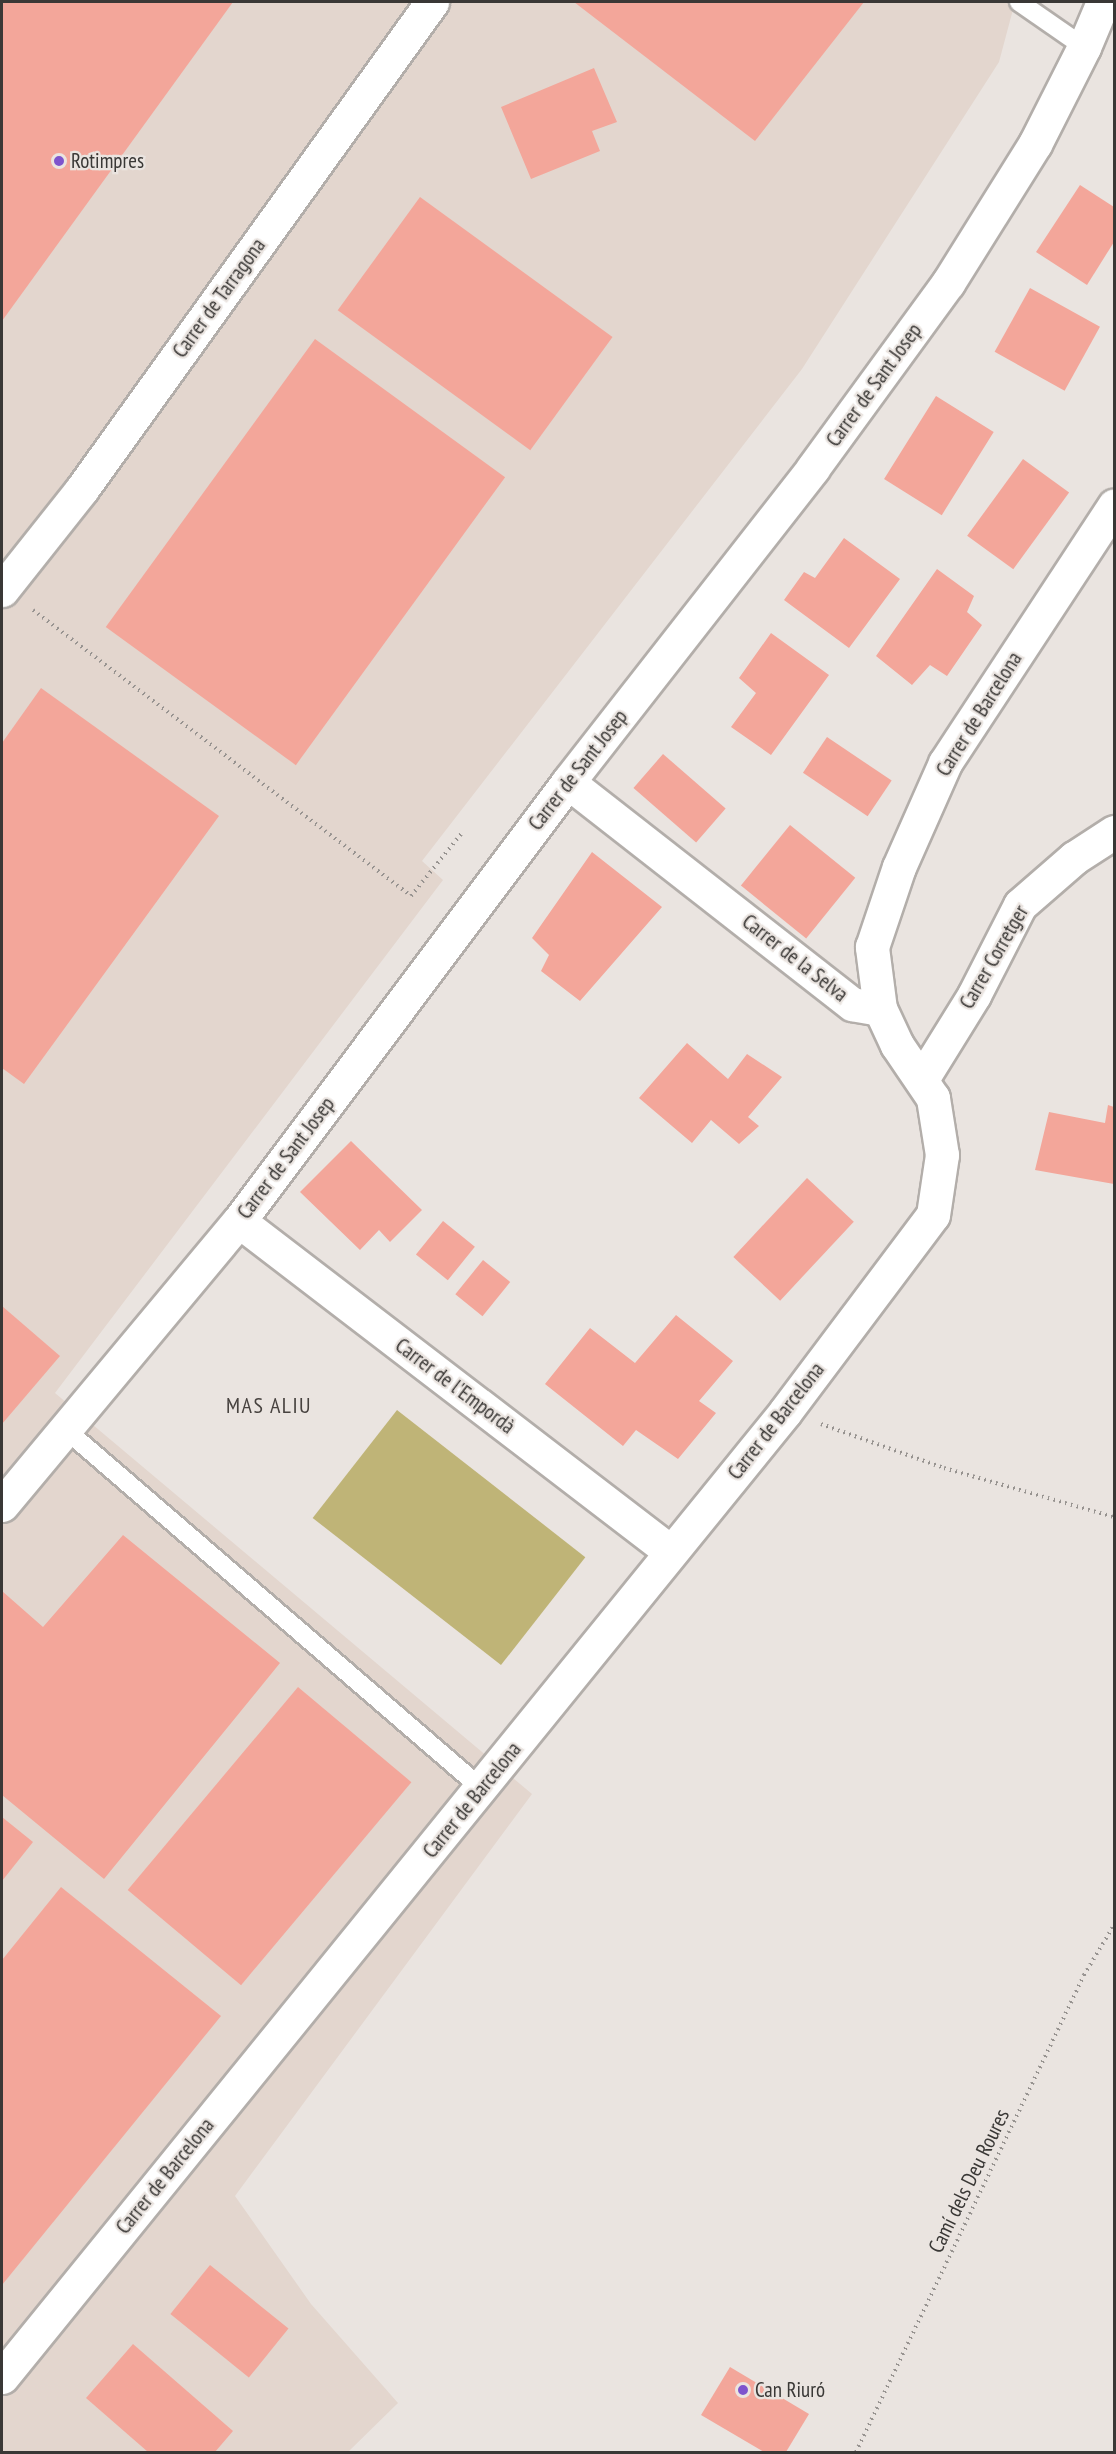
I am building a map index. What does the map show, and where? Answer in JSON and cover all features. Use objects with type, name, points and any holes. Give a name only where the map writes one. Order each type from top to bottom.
[{"type":"street","name":"Carrer de Tarragona","points":[[3,589],[82,489],[432,2]]},
{"type":"street","name":"Carrer de Sant Josep","points":[[2,1505],[239,1221],[568,782],[813,468],[948,284],[1035,144],[1084,48],[1103,2]]},
{"type":"street","name":"Carrer de Barcelona","points":[[880,1009],[872,947],[900,867],[945,763],[1114,506]]},
{"type":"street","name":"Carrer de la Selva","points":[[568,782],[852,1004],[880,1009]]},
{"type":"street","name":"Carrer Corretger","points":[[922,1079],[974,994],[1020,905],[1074,858],[1114,832]]},
{"type":"street","points":[[880,1009],[897,1045],[922,1079]]},
{"type":"street","name":"Carrer de Barcelona","points":[[2,2377],[785,1412],[933,1215],[942,1155],[933,1098],[922,1079]]},
{"type":"street","name":"Carrer de l'Empordà","points":[[239,1221],[671,1552]]},
{"type":"lane","points":[[1019,2],[1084,48]]},
{"type":"lane","points":[[65,1429],[481,1788]]},
{"type":"path","points":[[3,589],[411,896],[461,834]]},
{"type":"path","points":[[785,1412],[944,1468],[1114,1517]]},
{"type":"path","name":"Camí dels Deu Roures","points":[[856,2452],[1084,1975],[1114,1925]]},
{"type":"shaded area","points":[[2,2],[1015,2],[999,62],[802,369],[422,861],[443,880],[55,1393],[532,1794],[235,2196],[311,2304],[398,2403],[348,2452],[2,2452]]},
{"type":"shaded area","points":[[397,1410],[585,1557],[501,1665],[313,1518]]},
{"type":"building","name":"Rotimpres","points":[[2,2],[233,2],[2,321]]},
{"type":"building","points":[[574,2],[864,2],[755,141]]},
{"type":"building","points":[[594,68],[617,122],[592,131],[600,151],[531,179],[501,107]]},
{"type":"building","points":[[1080,185],[1114,207],[1114,242],[1087,285],[1036,252]]},
{"type":"building","points":[[420,197],[613,337],[530,450],[338,310]]},
{"type":"building","points":[[1030,288],[1100,327],[1065,391],[995,352]]},
{"type":"building","points":[[315,339],[505,477],[296,765],[106,627]]},
{"type":"building","points":[[936,396],[994,432],[942,515],[884,479]]},
{"type":"building","points":[[1023,459],[1069,493],[1013,569],[967,536]]},
{"type":"building","points":[[844,538],[900,579],[849,648],[784,600],[804,572],[815,578]]},
{"type":"building","points":[[937,569],[974,596],[967,612],[982,625],[947,676],[930,665],[912,685],[876,656]]},
{"type":"building","points":[[771,633],[829,675],[771,755],[731,727],[756,693],[739,678]]},
{"type":"building","points":[[41,688],[219,816],[24,1084],[2,1068],[2,743]]},
{"type":"building","points":[[827,737],[892,781],[868,816],[803,773]]},
{"type":"building","points":[[663,754],[726,808],[696,842],[633,788]]},
{"type":"building","points":[[790,825],[855,878],[806,938],[741,886]]},
{"type":"building","points":[[592,852],[662,907],[580,1001],[541,971],[549,955],[532,938]]},
{"type":"building","points":[[687,1043],[728,1079],[747,1054],[782,1077],[748,1117],[759,1126],[739,1144],[711,1120],[692,1143],[639,1098]]},
{"type":"building","points":[[1108,1105],[1114,1107],[1114,1184],[1035,1170],[1049,1112],[1105,1123]]},
{"type":"building","points":[[351,1141],[422,1210],[390,1242],[379,1230],[360,1250],[300,1192]]},
{"type":"building","points":[[807,1178],[854,1222],[780,1301],[733,1257]]},
{"type":"building","points":[[443,1221],[475,1247],[448,1280],[416,1254]]},
{"type":"building","points":[[483,1260],[510,1282],[483,1316],[455,1294]]},
{"type":"building","points":[[2,1306],[60,1356],[2,1424]]},
{"type":"building","points":[[676,1315],[733,1361],[699,1401],[716,1413],[678,1459],[636,1430],[623,1446],[545,1384],[590,1328],[635,1363]]},
{"type":"building","points":[[123,1535],[280,1663],[104,1879],[2,1795],[2,1591],[43,1627]]},
{"type":"building","points":[[298,1687],[411,1782],[241,1985],[128,1890]]},
{"type":"building","points":[[2,1817],[33,1842],[2,1881]]},
{"type":"building","points":[[61,1887],[221,2016],[2,2285],[2,1960]]},
{"type":"building","points":[[210,2265],[288,2329],[249,2378],[170,2314]]},
{"type":"building","points":[[133,2344],[233,2431],[215,2452],[148,2452],[86,2398]]},
{"type":"building","name":"Can Riuró","points":[[730,2367],[809,2414],[786,2452],[764,2452],[701,2415]]},
{"type":"place","name":"Rotimpres","points":[[59,161]]},
{"type":"place","name":"Can Riuró","points":[[743,2390]]},
{"type":"district","name":"MAS ALIU","points":[[269,1406]]}]
